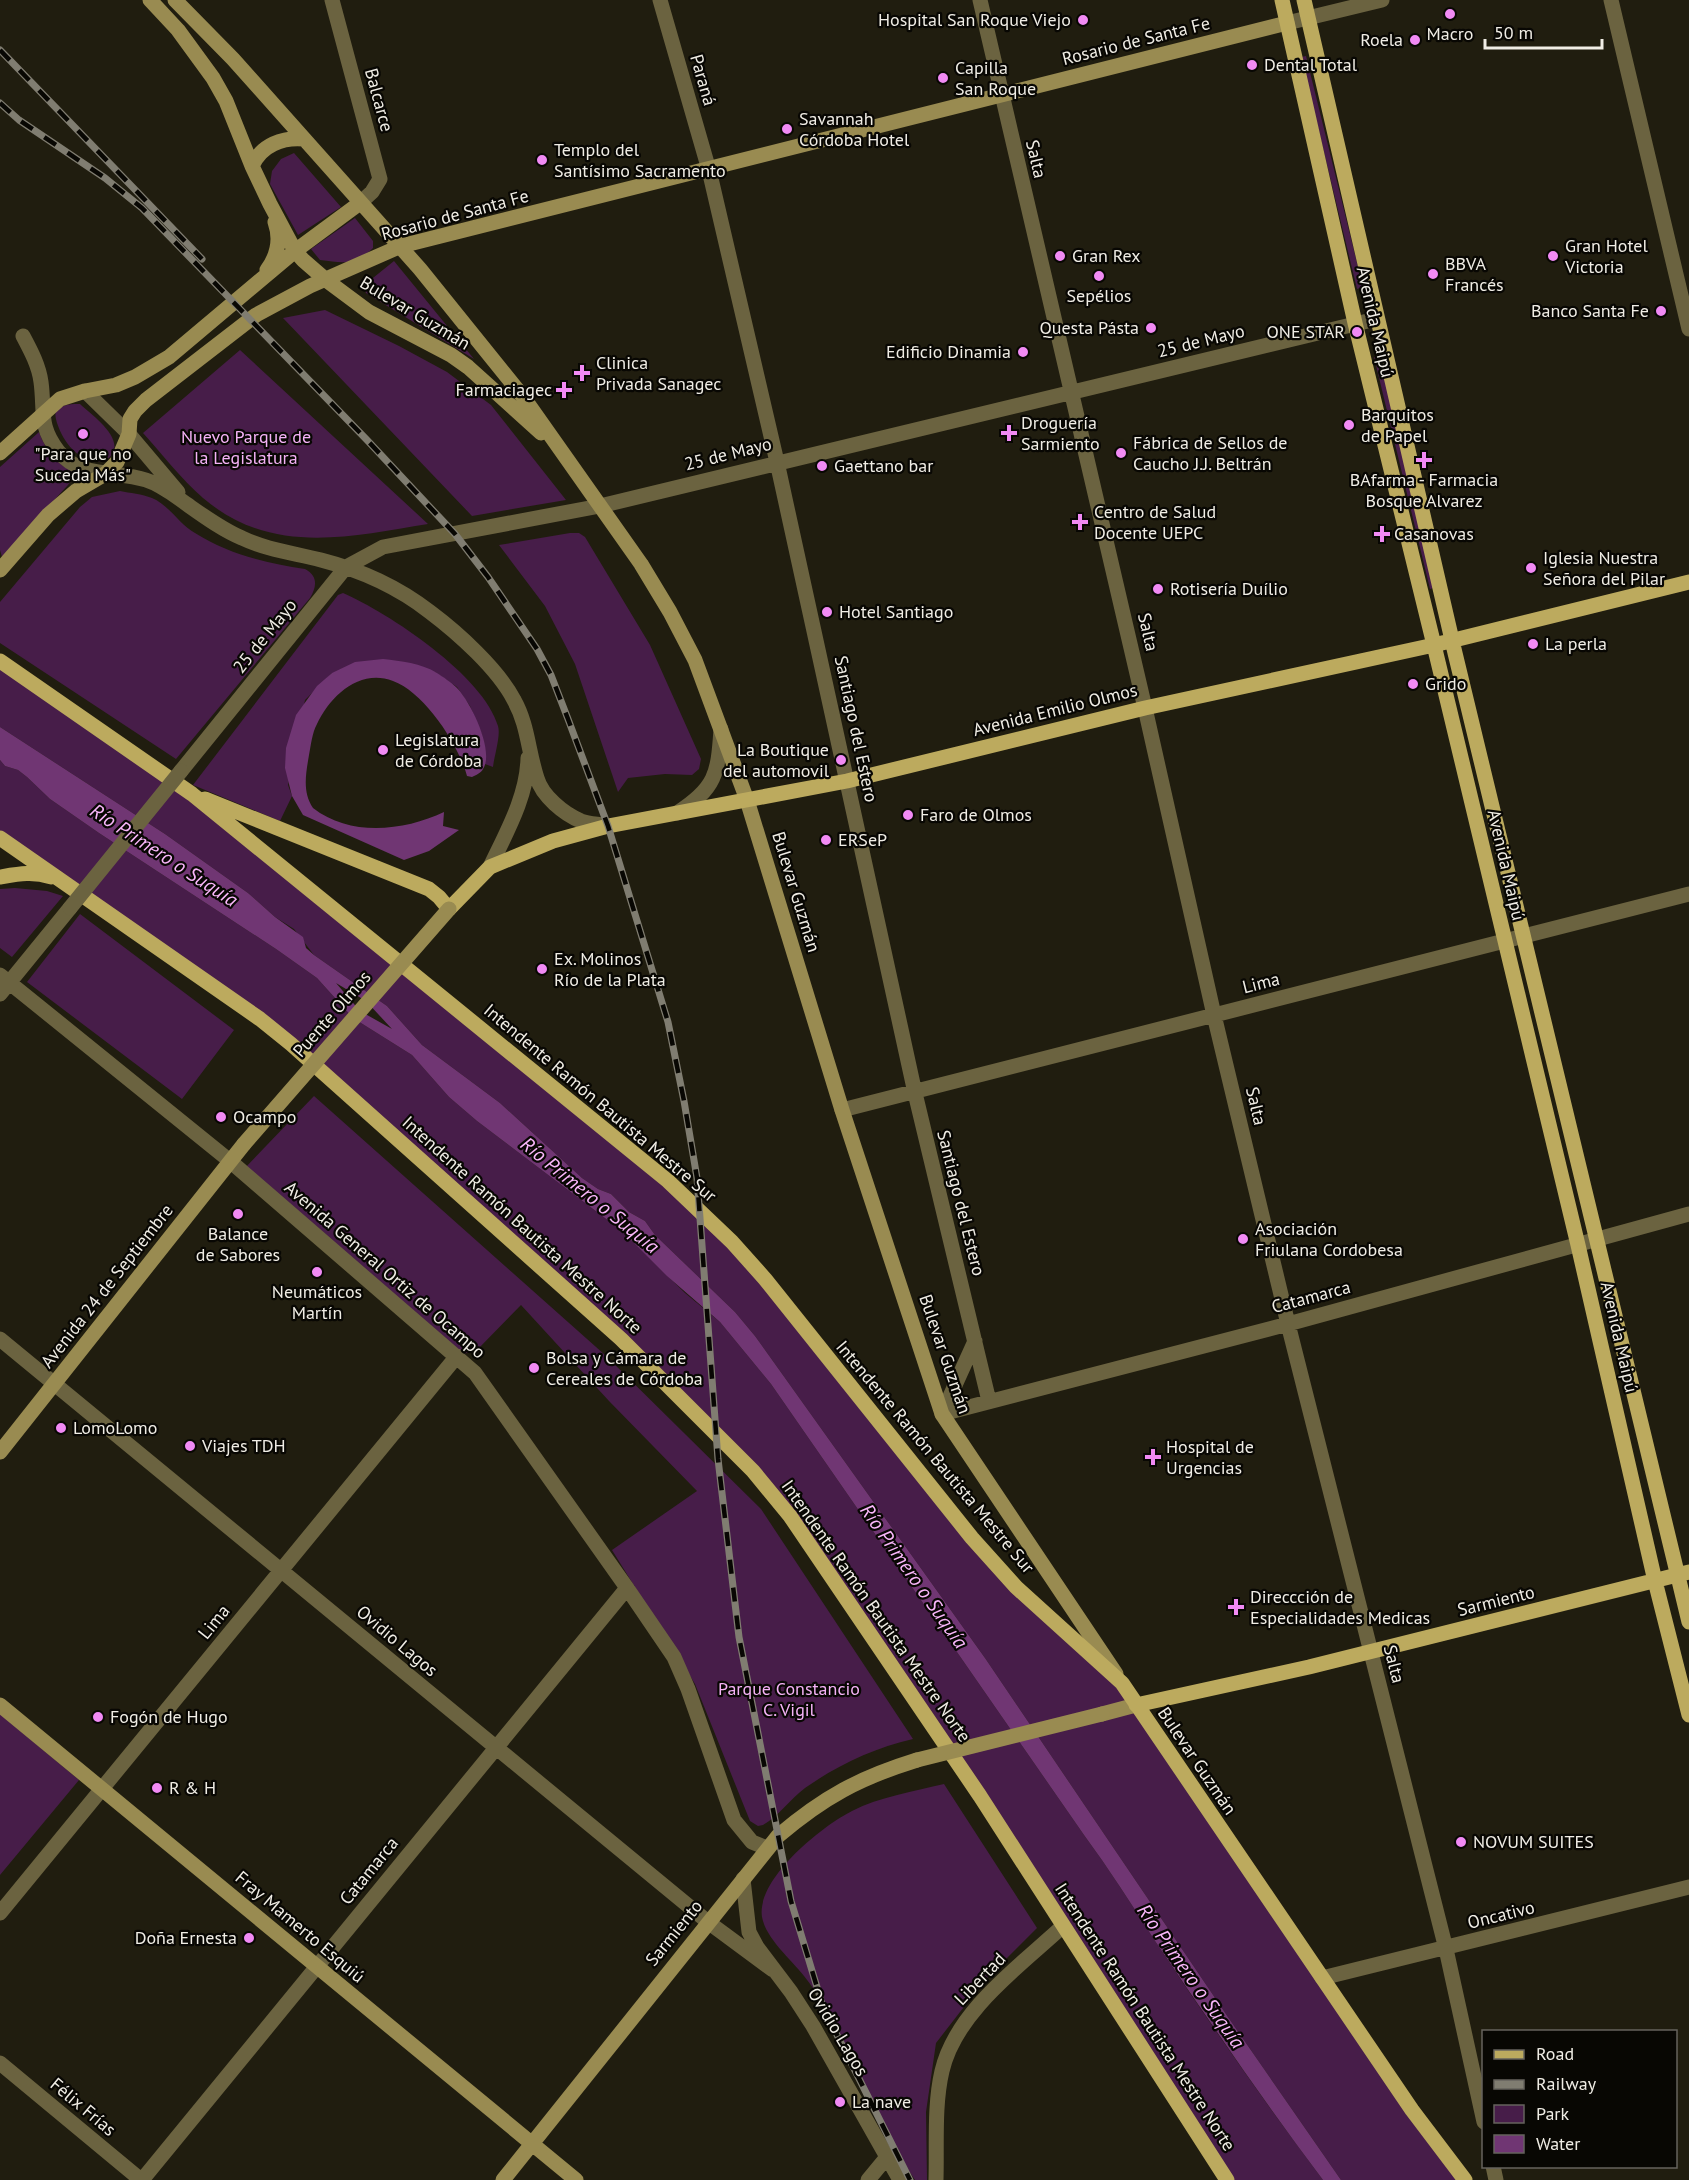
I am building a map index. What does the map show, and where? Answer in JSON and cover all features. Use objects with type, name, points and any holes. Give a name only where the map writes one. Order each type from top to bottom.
[{"type":"main road","points":[[150,0],[178,30],[213,78],[230,110],[270,204],[277,227],[278,250],[273,262],[257,284]]},
{"type":"main road","name":"Bulevar Guzmán","points":[[175,0],[233,59],[401,246],[524,398],[640,564],[670,612],[695,660],[747,800],[842,1110],[942,1414],[1136,1705],[1412,2110],[1465,2180]]},
{"type":"main road","name":"Avenida Maipú","points":[[1282,0],[1355,323],[1578,1245],[1655,1581],[1689,1714]]},
{"type":"main road","name":"Avenida Maipú","points":[[1304,0],[1376,319],[1523,936],[1596,1239],[1683,1574],[1689,1622]]},
{"type":"main road","name":"Rosario de Santa Fe","points":[[0,570],[48,514],[76,491],[105,474],[117,462],[129,434],[130,419],[146,400],[256,315],[285,298],[401,246],[1287,23]]},
{"type":"main road","points":[[252,166],[255,159],[272,145],[282,140],[304,139]]},
{"type":"main road","points":[[0,453],[60,399],[135,377],[170,357],[295,251],[360,202]]},
{"type":"main road","name":"Bulevar Guzmán","points":[[270,204],[295,251],[326,280],[369,312],[451,355],[468,367],[540,431],[562,454]]},
{"type":"main road","name":"Avenida Emilio Olmos","points":[[449,909],[490,867],[553,841],[608,826],[847,781],[1145,708],[1434,645],[1689,582]]},
{"type":"main road","name":"Intendente Ramón Bautista Mestre Sur","points":[[0,661],[192,794],[668,1180],[732,1242],[765,1279],[986,1554],[1016,1587],[1122,1683]]},
{"type":"main road","points":[[192,794],[429,889],[449,909]]},
{"type":"main road","name":"Intendente Ramón Bautista Mestre Norte","points":[[0,838],[261,1019],[291,1044],[621,1339],[753,1471],[790,1516],[980,1796],[1227,2180]]},
{"type":"main road","points":[[0,877],[33,873],[59,879]]},
{"type":"main road","name":"Puente Olmos","points":[[244,1144],[449,909]]},
{"type":"main road","name":"Avenida 24 de Septiembre","points":[[0,1452],[244,1144]]},
{"type":"main road","name":"Sarmiento","points":[[503,2180],[768,1848],[808,1810],[848,1786],[881,1771],[916,1760],[1136,1705],[1371,1652],[1683,1574]]},
{"type":"main road","name":"Fray Mamerto Esquiú","points":[[0,1705],[576,2180]]},
{"type":"street","name":"Balcarce","points":[[332,0],[380,179],[372,192],[360,202]]},
{"type":"street","name":"Paraná","points":[[660,0],[708,170]]},
{"type":"street","name":"Salta","points":[[980,0],[1214,1015],[1288,1324],[1446,1949],[1482,2113]]},
{"type":"street","name":"Rosario de Santa Fe","points":[[1287,23],[1382,0]]},
{"type":"street","points":[[1611,0],[1689,329]]},
{"type":"street","name":"Santiago del Estero","points":[[708,170],[777,462],[915,1093],[989,1401]]},
{"type":"street","name":"25 de Mayo","points":[[3,984],[70,908],[346,567],[383,547],[600,506],[1376,319]]},
{"type":"street","points":[[23,336],[39,370],[42,384],[42,416],[50,438],[62,455],[84,469],[146,480],[163,487],[191,508],[241,538],[261,546],[346,567],[408,597],[452,629],[504,684],[514,698],[527,731],[537,778],[551,800],[581,821],[608,826]]},
{"type":"street","points":[[85,391],[129,434],[191,508]]},
{"type":"street","points":[[677,813],[700,797],[713,779],[718,761],[721,726]]},
{"type":"street","points":[[490,867],[521,797],[528,761],[527,731]]},
{"type":"street","name":"Lima","points":[[842,1110],[1689,894]]},
{"type":"street","name":"Avenida General Ortiz de Ocampo","points":[[3,984],[215,1148],[457,1356],[488,1388],[674,1658],[688,1689],[734,1820],[752,1842],[768,1848]]},
{"type":"street","points":[[215,1148],[229,1152],[244,1144]]},
{"type":"street","points":[[244,1144],[241,1153],[242,1161],[251,1179]]},
{"type":"street","name":"Catamarca","points":[[942,1414],[1288,1324],[1689,1214]]},
{"type":"street","name":"Ovidio Lagos","points":[[0,1339],[708,1922],[773,1970]]},
{"type":"street","points":[[942,1414],[975,1341]]},
{"type":"street","name":"Lima","points":[[0,1913],[457,1356]]},
{"type":"street","name":"Catamarca","points":[[141,2180],[627,1588]]},
{"type":"street","name":"Ovidio Lagos","points":[[743,1879],[749,1932],[813,2026],[900,2180]]},
{"type":"street","name":"Oncativo","points":[[1322,1978],[1689,1887]]},
{"type":"street","name":"Libertad","points":[[936,2180],[939,2085],[942,2068],[959,2031],[971,2013],[987,1997],[1064,1926]]},
{"type":"street","name":"Félix Frías","points":[[0,2063],[141,2180]]},
{"type":"street","points":[[868,2180],[887,2157]]},
{"type":"green space","points":[[1306,56],[1363,287],[1357,289],[1301,57]]},
{"type":"green space","points":[[294,153],[341,207],[298,235],[270,184],[272,171],[281,159]]},
{"type":"green space","points":[[355,218],[373,241],[373,248],[360,258],[348,262],[320,260],[311,249]]},
{"type":"green space","points":[[394,261],[474,359],[366,293],[363,286]]},
{"type":"green space","points":[[325,310],[447,372],[491,405],[566,500],[472,516],[283,318]]},
{"type":"green space","name":"Nuevo Parque de la Legislatura","points":[[240,350],[428,524],[340,537],[311,538],[283,535],[256,528],[229,516],[195,491],[143,433]]},
{"type":"green space","points":[[1379,356],[1436,587],[1430,589],[1374,357]]},
{"type":"green space","points":[[80,404],[101,423],[113,438],[112,454],[105,461],[88,460],[81,456],[69,445],[60,431],[56,416],[57,410],[65,405]]},
{"type":"green space","points":[[39,432],[54,458],[78,474],[2,557],[0,550],[0,467]]},
{"type":"green space","points":[[120,491],[158,501],[189,529],[221,547],[262,561],[305,569],[312,575],[315,582],[310,598],[176,759],[0,643],[0,602],[80,507],[92,497]]},
{"type":"green space","points":[[579,533],[585,537],[650,645],[701,759],[699,769],[692,775],[665,774],[628,778],[618,792],[575,664],[545,606],[499,545]]},
{"type":"green space","points":[[343,593],[385,615],[409,631],[455,667],[474,687],[489,707],[499,730],[493,767],[485,764],[482,735],[470,706],[457,687],[435,672],[332,673],[305,700],[288,785],[292,796],[280,821],[193,785],[338,595]]},
{"type":"green space","points":[[0,661],[192,794],[732,1242],[972,1538],[1122,1683],[1465,2180],[1341,2180],[985,1658],[755,1336],[735,1312],[655,1235],[645,1221],[629,1212],[611,1194],[598,1189],[582,1178],[500,1103],[422,1045],[387,1006],[314,955],[294,929],[165,834],[0,727]]},
{"type":"green space","points":[[0,760],[5,766],[18,770],[50,799],[99,833],[317,978],[353,1018],[412,1055],[449,1097],[477,1121],[622,1231],[685,1293],[720,1322],[771,1384],[1102,1861],[1216,2032],[1323,2180],[1227,2180],[980,1796],[753,1471],[291,1044],[0,838]]},
{"type":"green space","points":[[0,889],[47,891],[63,896],[12,957],[0,948]]},
{"type":"green space","points":[[80,914],[234,1030],[182,1099],[27,982]]},
{"type":"green space","name":"Parque Constancio C. Vigil","points":[[314,1096],[605,1355],[761,1509],[913,1739],[870,1752],[830,1772],[805,1788],[763,1825],[758,1826],[750,1821],[695,1684],[612,1550],[697,1491],[609,1401],[521,1305],[478,1349],[457,1356],[244,1169]]},
{"type":"green space","points":[[0,1714],[79,1780],[0,1875]]},
{"type":"green space","points":[[944,1784],[1037,1928],[984,1981],[936,2043],[926,2112],[927,2180],[915,2180],[905,2165],[825,2007],[812,1986],[768,1933],[762,1917],[763,1902],[769,1887],[794,1855],[839,1818],[874,1802]]},
{"type":"water","points":[[383,659],[424,667],[454,685],[474,714],[486,750],[486,761],[482,770],[472,777],[467,776],[463,763],[439,721],[417,696],[393,681],[369,678],[358,682],[348,687],[330,704],[315,728],[308,762],[306,789],[313,808],[343,824],[377,828],[412,823],[444,812],[443,826],[459,830],[429,851],[404,860],[303,815],[292,796],[285,768],[286,748],[296,715],[317,686],[332,673],[355,662]]},
{"type":"water","name":"Río Primero o Suquía","points":[[0,727],[165,834],[248,893],[275,917],[303,937],[306,948],[314,955],[387,1006],[422,1045],[500,1103],[582,1178],[598,1189],[611,1194],[629,1212],[645,1221],[655,1235],[735,1312],[755,1336],[985,1658],[1341,2180],[1323,2180],[1280,2121],[771,1384],[720,1322],[667,1276],[622,1231],[477,1121],[449,1097],[412,1055],[353,1018],[317,978],[99,833],[50,799],[18,770],[5,766],[0,760]],"holes":[[[336,983],[366,1001],[392,1029],[360,1011]]]},
{"type":"railway","points":[[0,50],[202,259]]},
{"type":"railway","points":[[0,103],[19,120],[105,178],[142,208],[367,440],[455,534],[488,577],[537,649],[551,675],[608,826],[668,1022],[684,1101],[697,1178],[718,1459],[739,1637],[791,1901],[823,2007],[910,2180]]},
{"type":"place","name":"Macro","points":[[1450,14]]},
{"type":"place","name":"Hospital San Roque Viejo","points":[[1083,20]]},
{"type":"place","name":"Roela","points":[[1415,40]]},
{"type":"place","name":"Dental Total","points":[[1252,65]]},
{"type":"place","name":"Capilla San Roque","points":[[943,78]]},
{"type":"place","name":"Savannah Córdoba Hotel","points":[[787,129]]},
{"type":"place","name":"Templo del Santísimo Sacramento","points":[[542,160]]},
{"type":"place","name":"Gran Rex","points":[[1060,256]]},
{"type":"place","name":"Gran Hotel Victoria","points":[[1553,256]]},
{"type":"place","name":"BBVA Francés","points":[[1433,274]]},
{"type":"place","name":"Sepélios","points":[[1099,276]]},
{"type":"place","name":"Banco Santa Fe","points":[[1661,311]]},
{"type":"place","name":"Questa Pásta","points":[[1151,328]]},
{"type":"place","name":"ONE STAR","points":[[1357,332]]},
{"type":"place","name":"Edificio Dinamia","points":[[1023,352]]},
{"type":"place","name":"Clinica Privada Sanagec","points":[[582,373]]},
{"type":"place","name":"Farmaciagec","points":[[564,390]]},
{"type":"place","name":"Barquitos de Papel","points":[[1349,425]]},
{"type":"place","name":"Droguería Sarmiento","points":[[1009,433]]},
{"type":"place","name":"\"Para que no Suceda Más\"","points":[[83,434]]},
{"type":"place","name":"Fábrica de Sellos de Caucho J.J. Beltrán","points":[[1121,453]]},
{"type":"place","name":"BAfarma - Farmacia Bosque Alvarez","points":[[1424,460]]},
{"type":"place","name":"Gaettano bar","points":[[822,466]]},
{"type":"place","name":"Centro de Salud Docente UEPC","points":[[1080,522]]},
{"type":"place","name":"Casanovas","points":[[1382,534]]},
{"type":"place","name":"Iglesia Nuestra Señora del Pilar","points":[[1531,568]]},
{"type":"place","name":"Rotisería Duílio","points":[[1158,589]]},
{"type":"place","name":"Hotel Santiago","points":[[827,612]]},
{"type":"place","name":"La perla","points":[[1533,644]]},
{"type":"place","name":"Grido","points":[[1413,684]]},
{"type":"place","name":"Legislatura de Córdoba","points":[[383,750]]},
{"type":"place","name":"La Boutique del automovil","points":[[841,760]]},
{"type":"place","name":"Faro de Olmos","points":[[908,815]]},
{"type":"place","name":"ERSeP","points":[[826,840]]},
{"type":"place","name":"Ex. Molinos Río de la Plata","points":[[542,969]]},
{"type":"place","name":"Ocampo","points":[[221,1117]]},
{"type":"place","name":"Balance de Sabores","points":[[238,1214]]},
{"type":"place","name":"Asociación Friulana Cordobesa","points":[[1243,1239]]},
{"type":"place","name":"Neumáticos Martín","points":[[317,1272]]},
{"type":"place","name":"Bolsa y Cámara de Cereales de Córdoba","points":[[534,1368]]},
{"type":"place","name":"LomoLomo","points":[[61,1428]]},
{"type":"place","name":"Viajes TDH","points":[[190,1446]]},
{"type":"place","name":"Hospital de Urgencias","points":[[1153,1457]]},
{"type":"place","name":"Direccción de Especialidades Medicas","points":[[1236,1607]]},
{"type":"place","name":"Fogón de Hugo","points":[[98,1717]]},
{"type":"place","name":"R & H","points":[[157,1788]]},
{"type":"place","name":"NOVUM SUITES","points":[[1461,1842]]},
{"type":"place","name":"Doña Ernesta","points":[[249,1938]]},
{"type":"place","name":"La nave","points":[[840,2102]]}]
